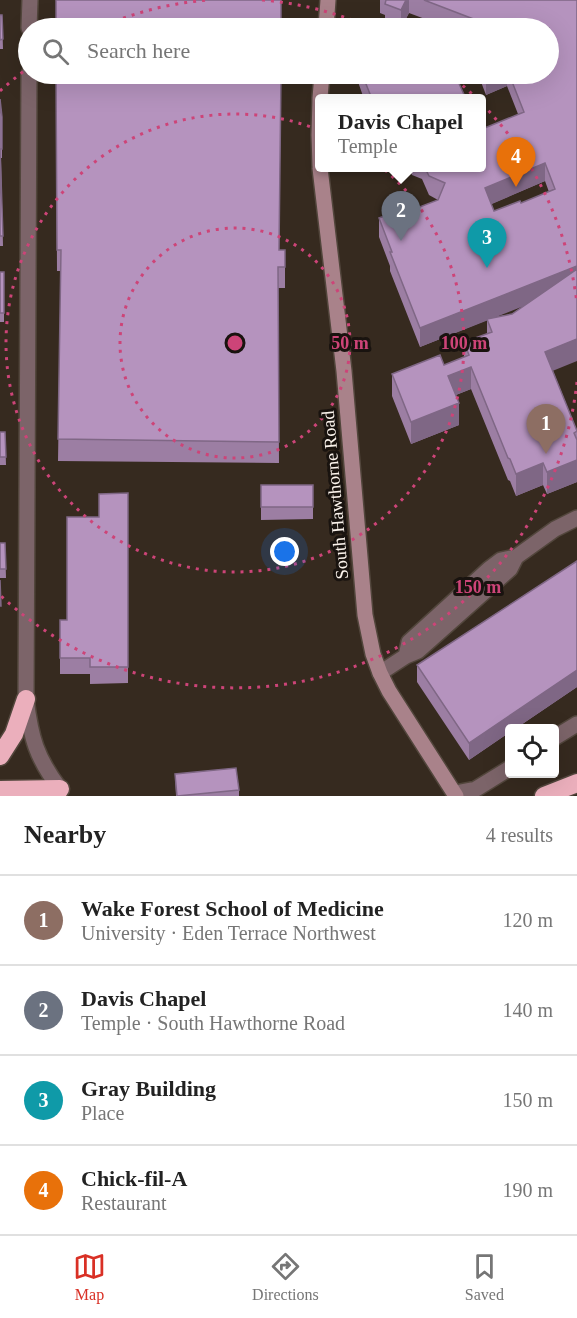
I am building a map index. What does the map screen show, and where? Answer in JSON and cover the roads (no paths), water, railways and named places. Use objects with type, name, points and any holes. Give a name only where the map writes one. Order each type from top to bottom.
[{"type":"highway","points":[[0,756],[14,734],[26,699]]},
{"type":"highway","points":[[543,796],[577,783]]},
{"type":"highway","points":[[0,790],[63,792]]},
{"type":"main road","points":[[327,18],[328,0]]},
{"type":"main road","name":"South Hawthorne Road","points":[[321,172],[344,371],[365,615],[373,654],[389,691],[451,795]]},
{"type":"street","points":[[29,18],[30,0]]},
{"type":"street","points":[[29,84],[26,699],[31,730],[39,756],[48,773],[63,792]]},
{"type":"street","points":[[380,673],[406,656],[409,642],[489,569],[501,560],[516,557],[555,529],[577,518]]},
{"type":"street","points":[[559,735],[577,724]]},
{"type":"street","points":[[451,795],[476,789],[505,771]]},
{"type":"place","name":"Chick-fil-A","points":[[516,187]]},
{"type":"place","name":"Davis Chapel","points":[[401,241]]},
{"type":"place","name":"Gray Building","points":[[487,268]]},
{"type":"place","name":"Wake Forest School of Medicine","points":[[546,454]]}]
